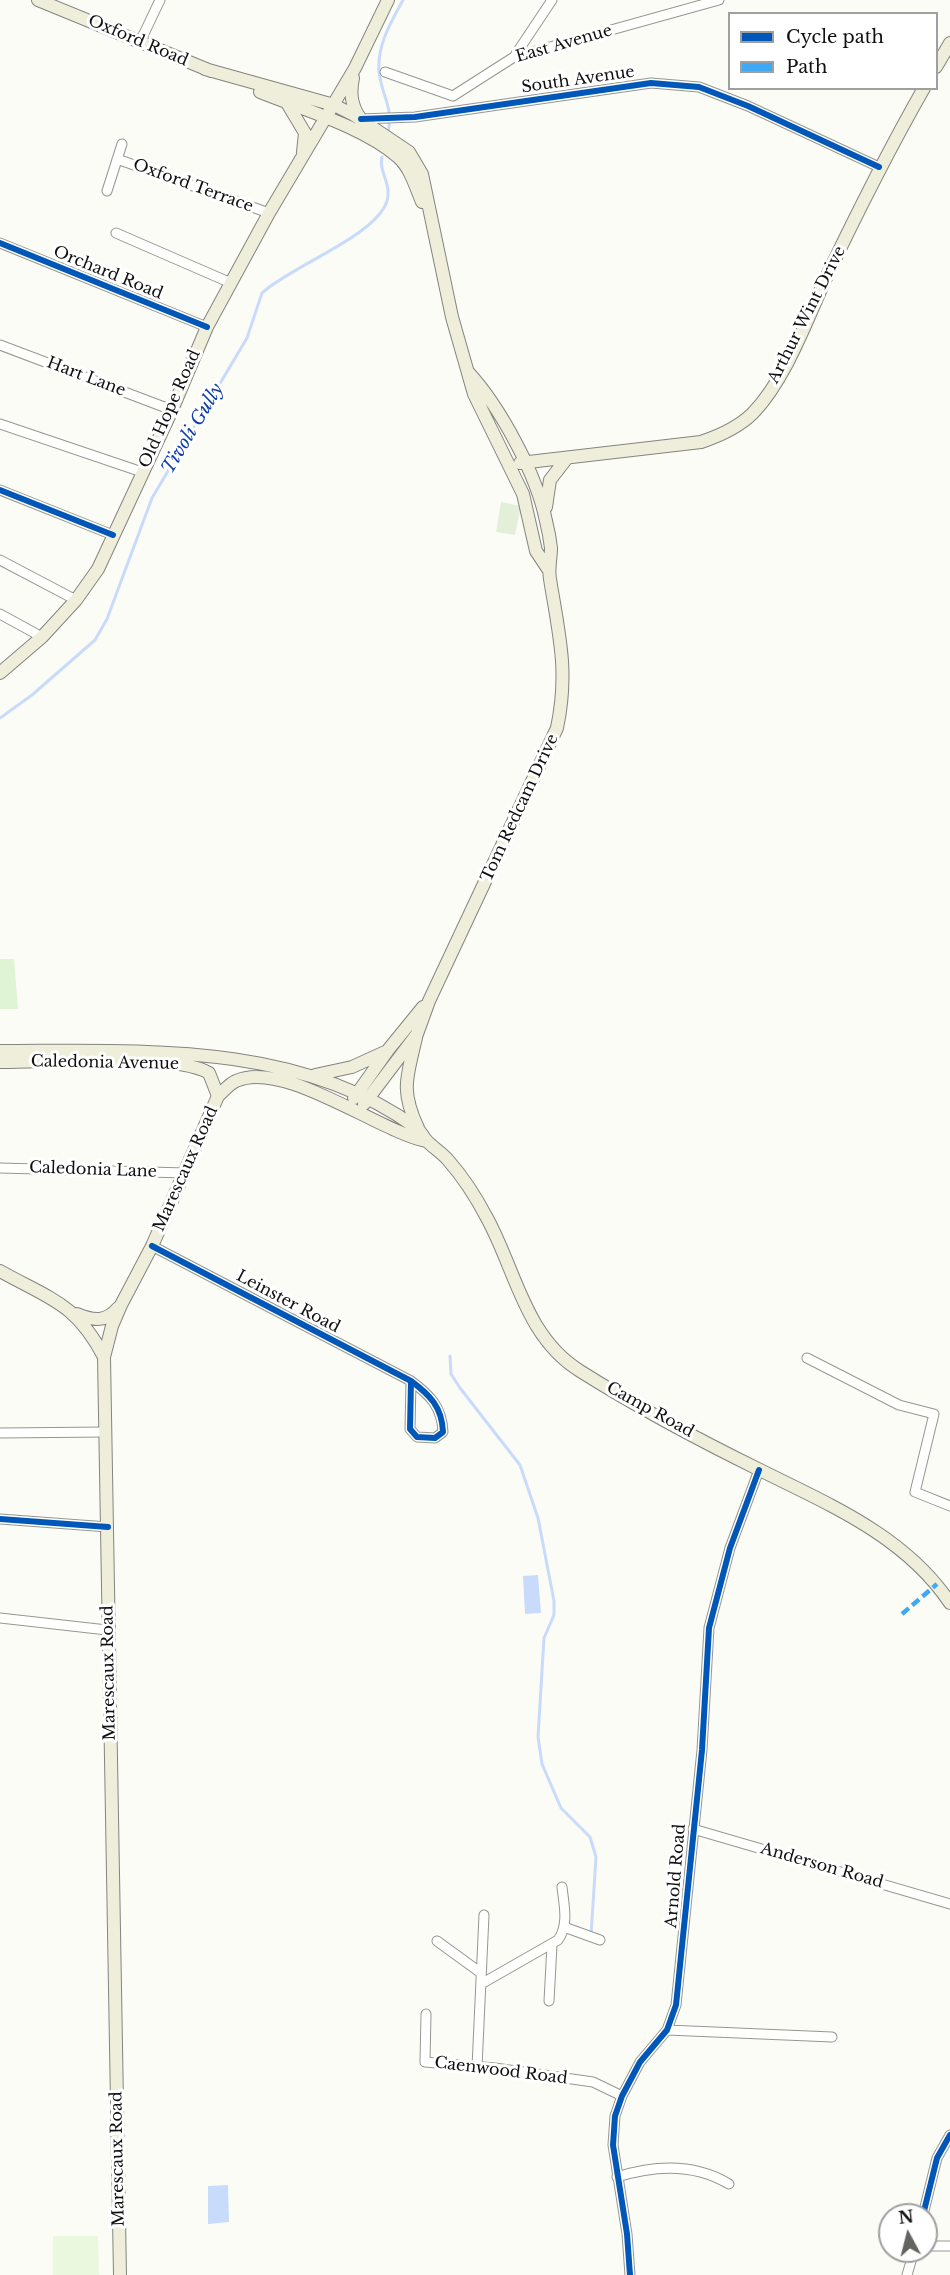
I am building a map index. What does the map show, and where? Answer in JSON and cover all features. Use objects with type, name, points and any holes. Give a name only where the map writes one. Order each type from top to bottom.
[{"type":"main road","name":"Oxford Road","points":[[38,0],[326,118]]},
{"type":"main road","name":"Old Hope Road","points":[[0,673],[42,637],[76,600],[98,569],[172,410],[207,327],[269,213],[355,68],[388,0]]},
{"type":"main road","points":[[938,64],[950,43]]},
{"type":"main road","points":[[355,68],[351,95],[354,109],[361,119]]},
{"type":"main road","name":"Oxford Road","points":[[205,69],[334,105]]},
{"type":"main road","name":"Arthur Wint Drive","points":[[511,467],[525,461],[701,442],[727,431],[753,413],[773,385],[795,344],[879,166],[923,90]]},
{"type":"main road","points":[[286,102],[295,112],[305,133],[302,156]]},
{"type":"main road","name":"Tom Redcam Drive","points":[[334,105],[361,119],[408,152],[422,174],[452,318],[474,394],[523,494],[536,551],[548,569]]},
{"type":"main road","name":"Tom Redcam Drive","points":[[326,118],[354,130],[400,158],[413,178],[438,242]]},
{"type":"main road","name":"Tom Redcam Drive","points":[[362,1096],[417,1034],[429,1001],[557,728],[564,679],[548,569],[551,548],[546,518],[525,461],[485,390],[469,373]]},
{"type":"main road","points":[[546,518],[545,497],[550,480],[567,458]]},
{"type":"main road","name":"Tom Redcam Drive","points":[[353,1110],[388,1050],[429,1001]]},
{"type":"main road","points":[[417,1034],[405,1088],[406,1103],[418,1128]]},
{"type":"main road","points":[[315,1075],[360,1064],[388,1050]]},
{"type":"main road","name":"Caledonia Avenue","points":[[0,1051],[175,1052],[315,1075],[362,1096]]},
{"type":"main road","name":"Caledonia Avenue","points":[[0,1062],[150,1061],[190,1065],[209,1073],[218,1096]]},
{"type":"main road","points":[[218,1096],[236,1081],[262,1078],[325,1096],[353,1110]]},
{"type":"main road","name":"Marescaux Road","points":[[120,2275],[104,1357],[121,1305],[186,1173],[218,1096]]},
{"type":"main road","name":"Camp Road","points":[[362,1096],[418,1128],[426,1141],[446,1158],[469,1187],[488,1219],[535,1326],[549,1347],[577,1369],[619,1395],[759,1470],[804,1491],[901,1547],[937,1584],[950,1603]]},
{"type":"main road","name":"Camp Road","points":[[353,1110],[410,1138],[426,1141]]},
{"type":"main road","points":[[0,1271],[75,1314],[91,1320],[101,1319],[115,1312],[121,1305]]},
{"type":"main road","points":[[75,1314],[92,1332],[104,1357]]},
{"type":"street","points":[[140,42],[160,0]]},
{"type":"street","points":[[514,57],[552,0]]},
{"type":"street","name":"East Avenue","points":[[385,72],[453,96],[514,57],[719,0]]},
{"type":"street","name":"South Avenue","points":[[361,119],[445,112],[651,83],[699,87],[748,106],[879,166]]},
{"type":"street","points":[[107,191],[122,144]]},
{"type":"street","name":"Oxford Terrace","points":[[117,159],[269,213]]},
{"type":"street","points":[[116,232],[231,283]]},
{"type":"street","name":"Orchard Road","points":[[0,243],[207,327]]},
{"type":"street","name":"Hart Lane","points":[[0,345],[172,410]]},
{"type":"street","points":[[0,424],[142,472]]},
{"type":"street","points":[[0,490],[113,535]]},
{"type":"street","points":[[0,560],[76,600]]},
{"type":"street","points":[[0,614],[42,637]]},
{"type":"street","name":"Caledonia Lane","points":[[0,1168],[186,1173]]},
{"type":"street","name":"Leinster Road","points":[[152,1246],[411,1382],[427,1393],[439,1410],[443,1432],[435,1438],[417,1437],[410,1429],[411,1382]]},
{"type":"street","points":[[807,1358],[899,1405],[934,1414],[915,1492],[950,1506]]},
{"type":"street","points":[[0,1433],[106,1432]]},
{"type":"street","name":"Arnold Road","points":[[630,2275],[627,2234],[617,2177],[614,2145],[615,2116],[622,2096],[640,2062],[667,2030],[676,2005],[709,1629],[730,1548],[759,1470]]},
{"type":"street","points":[[0,1519],[108,1527]]},
{"type":"street","points":[[0,1618],[107,1630]]},
{"type":"street","name":"Anderson Road","points":[[693,1829],[950,1904]]},
{"type":"street","points":[[481,1984],[552,1945],[563,1933],[562,1887]]},
{"type":"street","points":[[477,2067],[484,1915]]},
{"type":"street","points":[[564,1927],[600,1940]]},
{"type":"street","points":[[437,1941],[481,1973]]},
{"type":"street","points":[[549,2001],[552,1945]]},
{"type":"street","name":"Caenwood Road","points":[[426,2014],[425,2062],[593,2082],[622,2096]]},
{"type":"street","points":[[667,2030],[832,2037]]},
{"type":"street","points":[[926,2203],[937,2158],[950,2135]]},
{"type":"street","points":[[937,2158],[950,2159]]},
{"type":"street","points":[[617,2177],[662,2166],[713,2175],[729,2184]]},
{"type":"green space","points":[[501,502],[521,506],[515,535],[496,532]]},
{"type":"green space","points":[[0,959],[14,959],[18,1009],[0,1009]]},
{"type":"green space","points":[[53,2236],[98,2236],[99,2275],[53,2275]]},
{"type":"water","points":[[538,1575],[541,1613],[525,1614],[523,1576]]},
{"type":"water","points":[[228,2185],[229,2222],[208,2224],[208,2186]]},
{"type":"waterway","name":"Tivoli Gully","points":[[388,132],[388,108],[379,71],[380,52],[403,0]]},
{"type":"waterway","name":"Tivoli Gully","points":[[0,718],[32,695],[95,640],[107,619],[152,498],[247,338],[262,293],[292,272],[350,238],[380,214],[388,195],[382,157]]},
{"type":"waterway","points":[[450,1356],[451,1374],[520,1465],[538,1518],[554,1601],[554,1615],[544,1638],[538,1737],[542,1764],[561,1808],[590,1837],[596,1857],[591,1935]]},
{"type":"marked path","points":[[902,1614],[937,1584]]},
{"type":"cycle path","points":[[361,119],[415,117],[651,83],[699,87],[748,106],[879,167]]},
{"type":"cycle path","points":[[0,243],[207,327]]},
{"type":"cycle path","points":[[0,490],[113,535]]},
{"type":"cycle path","points":[[152,1246],[411,1381],[434,1402],[440,1415],[443,1432],[435,1438],[417,1437],[410,1429],[411,1381]]},
{"type":"cycle path","points":[[630,2275],[627,2234],[613,2145],[615,2116],[622,2096],[640,2062],[667,2030],[676,2005],[702,1750],[709,1628],[730,1548],[759,1470]]},
{"type":"cycle path","points":[[0,1519],[108,1527]]},
{"type":"cycle path","points":[[926,2203],[937,2158],[950,2135]]}]
